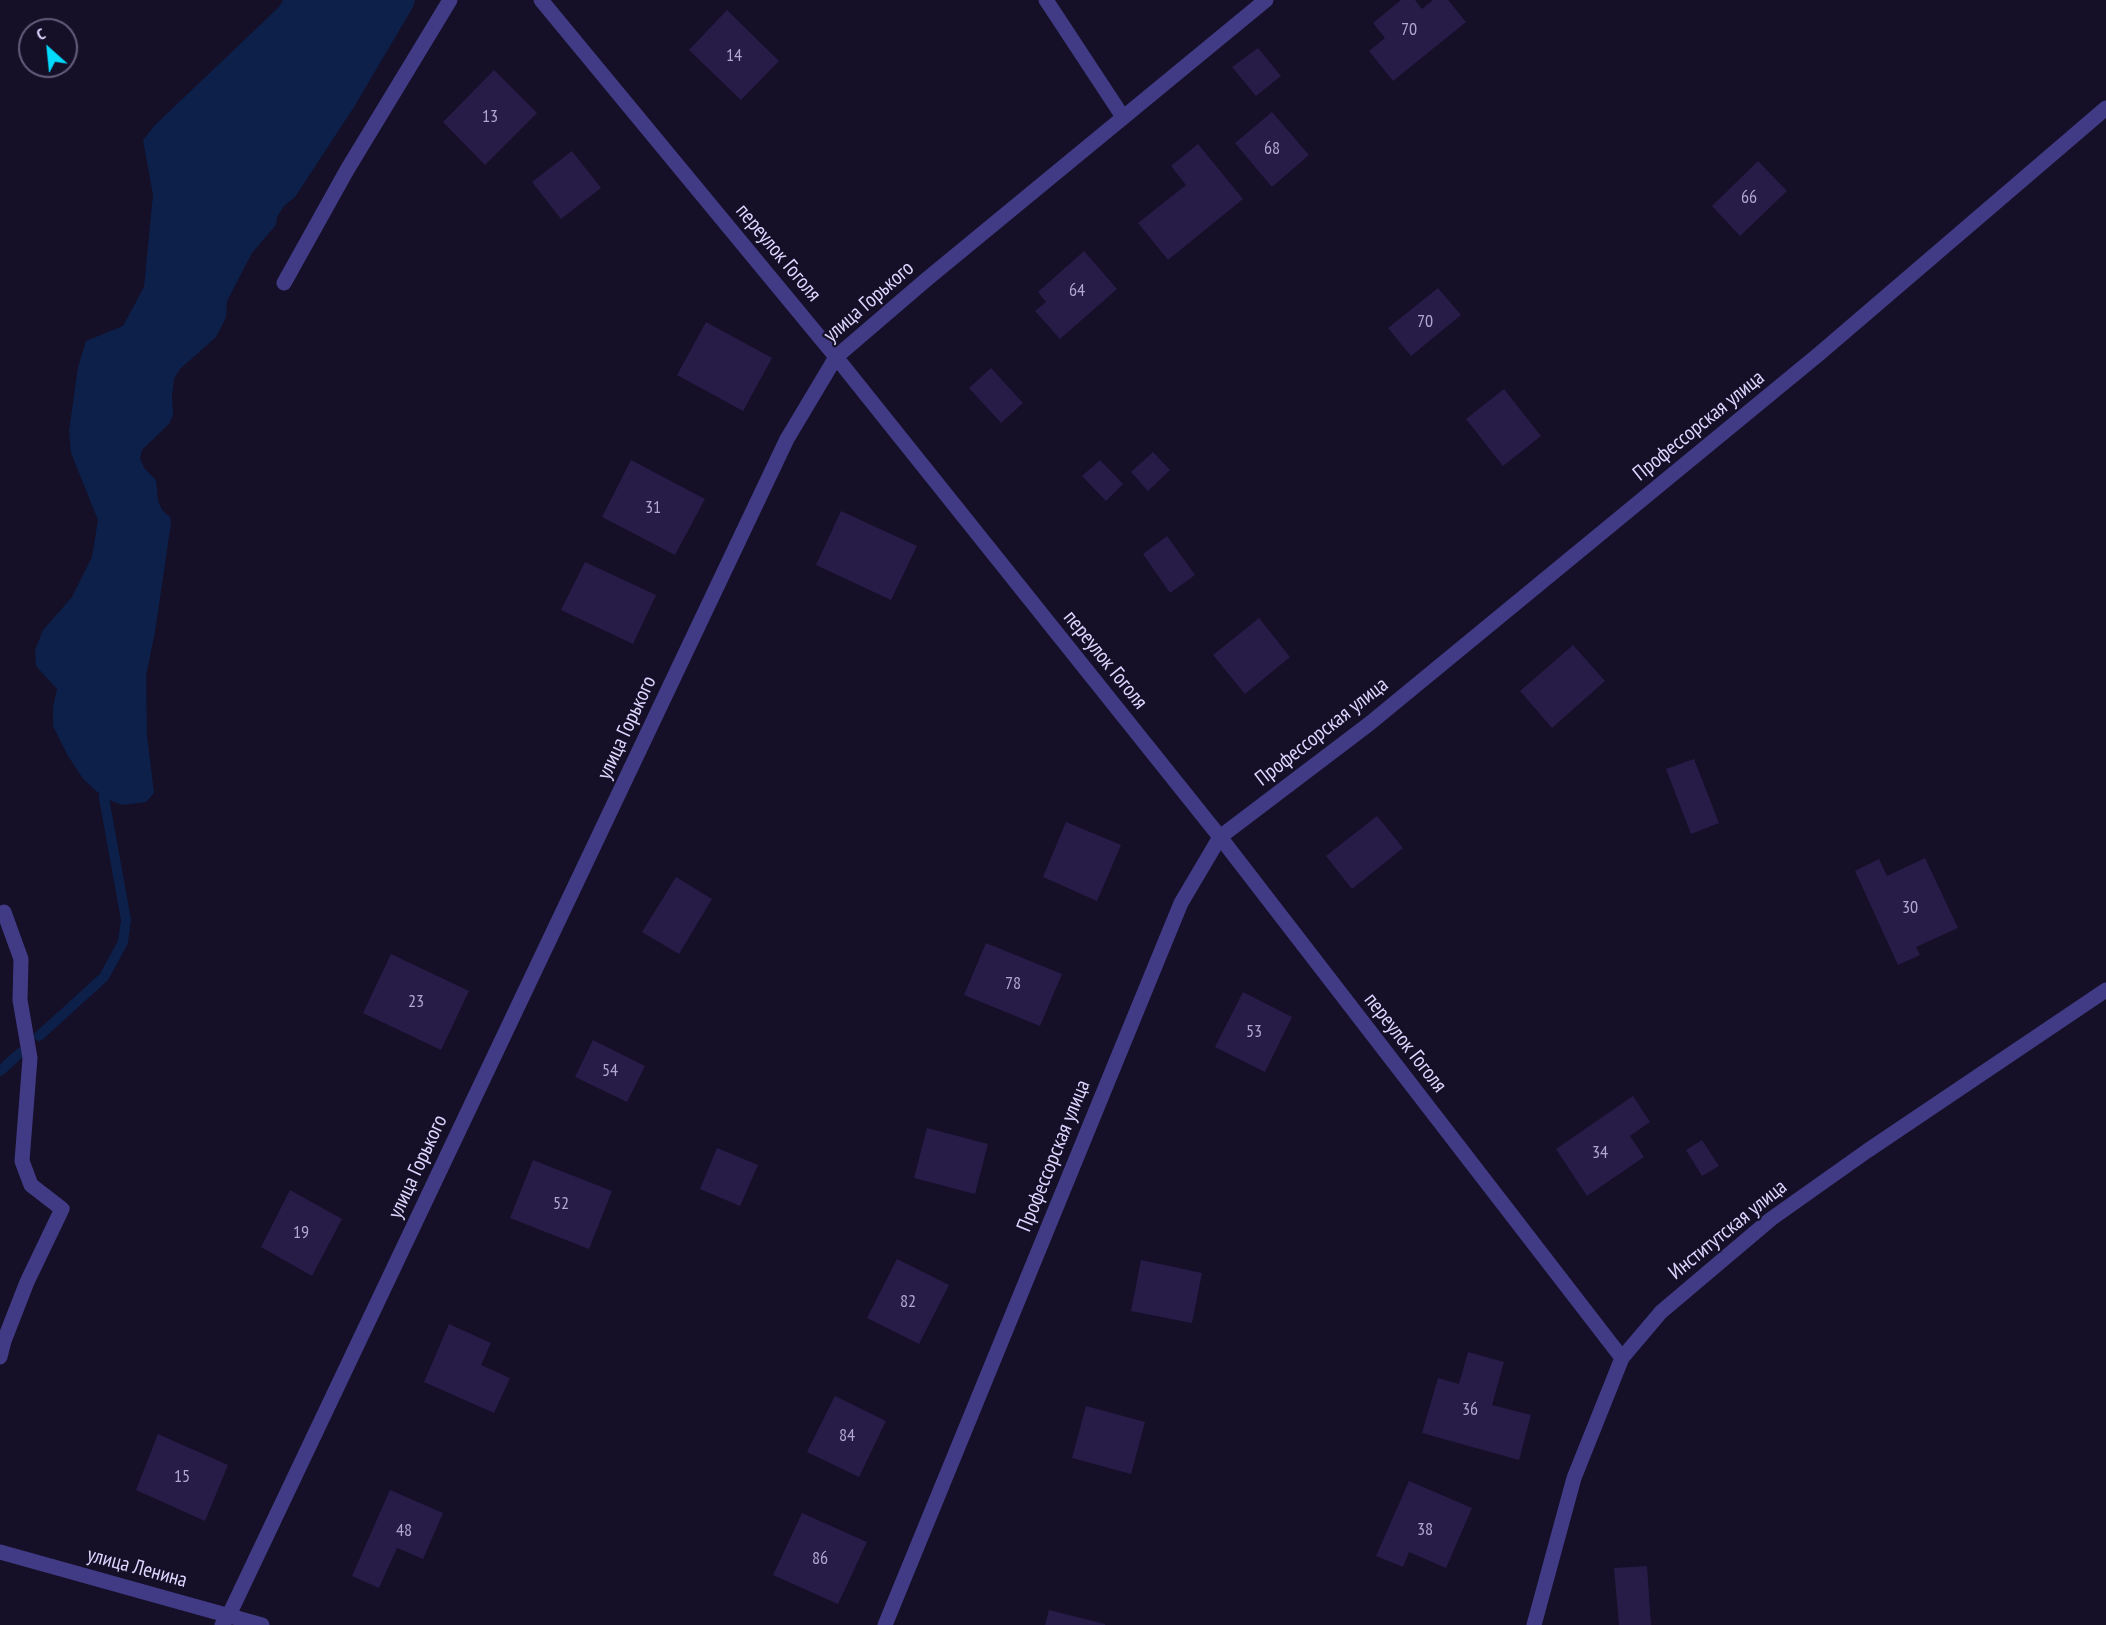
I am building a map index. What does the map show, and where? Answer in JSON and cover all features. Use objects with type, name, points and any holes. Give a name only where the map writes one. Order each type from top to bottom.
[{"type":"street","points":[[284,283],[347,170],[450,0]]},
{"type":"street","name":"переулок Гоголя","points":[[541,0],[836,357],[1220,837],[1622,1358]]},
{"type":"street","points":[[1046,0],[1123,117]]},
{"type":"street","name":"улица Горького","points":[[225,1620],[787,439],[836,357],[927,279],[1266,0]]},
{"type":"street","name":"Профессорская улица","points":[[885,1625],[1181,903],[1220,837],[1369,724],[1810,362],[2106,108]]},
{"type":"street","points":[[0,1357],[27,1282],[62,1209],[32,1185],[22,1161],[30,1058],[20,1000],[21,959],[4,912]]},
{"type":"street","name":"Институтская улица","points":[[1534,1625],[1574,1478],[1622,1358],[1660,1312],[1771,1219],[1877,1144],[2106,990]]},
{"type":"street","name":"улица Ленина","points":[[0,1552],[225,1620],[262,1625]]},
{"type":"water","points":[[283,0],[415,0],[354,107],[295,197],[284,206],[277,217],[276,225],[252,253],[227,301],[226,317],[216,337],[180,369],[174,379],[173,415],[169,424],[142,450],[140,459],[145,469],[156,480],[158,500],[162,510],[170,517],[171,523],[146,676],[147,735],[154,793],[146,802],[122,805],[104,798],[84,780],[68,756],[53,726],[53,707],[57,689],[36,666],[35,650],[43,630],[72,597],[92,557],[98,520],[71,453],[69,431],[78,367],[86,341],[123,326],[144,287],[153,195],[143,140],[155,125],[279,7]]},
{"type":"building","points":[[1401,0],[1415,0],[1422,9],[1433,0],[1448,0],[1466,22],[1393,81],[1369,51],[1385,38],[1373,23]]},
{"type":"building","points":[[727,10],[779,61],[741,100],[689,50]]},
{"type":"building","points":[[1258,48],[1281,76],[1256,96],[1232,67]]},
{"type":"building","points":[[494,70],[537,113],[485,165],[443,122]]},
{"type":"building","points":[[1272,112],[1309,155],[1272,187],[1235,143]]},
{"type":"building","points":[[1198,144],[1243,199],[1168,260],[1138,223],[1186,185],[1171,166]]},
{"type":"building","points":[[572,151],[601,188],[561,219],[532,182]]},
{"type":"building","points":[[1758,161],[1787,191],[1740,236],[1712,206]]},
{"type":"building","points":[[1084,251],[1117,289],[1060,339],[1035,311],[1046,302],[1038,292]]},
{"type":"building","points":[[1438,288],[1461,315],[1411,356],[1388,328]]},
{"type":"building","points":[[706,322],[772,358],[743,411],[677,375]]},
{"type":"building","points":[[991,368],[1023,403],[1001,423],[969,388]]},
{"type":"building","points":[[1504,389],[1541,436],[1503,466],[1466,419]]},
{"type":"building","points":[[1153,452],[1170,470],[1148,491],[1131,472]]},
{"type":"building","points":[[631,460],[705,499],[675,555],[602,517]]},
{"type":"building","points":[[1100,460],[1123,484],[1106,501],[1082,476]]},
{"type":"building","points":[[841,511],[917,546],[891,600],[816,565]]},
{"type":"building","points":[[1167,536],[1195,575],[1170,593],[1143,554]]},
{"type":"building","points":[[585,562],[656,595],[633,644],[561,610]]},
{"type":"building","points":[[1259,618],[1290,657],[1245,694],[1213,655]]},
{"type":"building","points":[[1573,645],[1605,681],[1552,728],[1520,691]]},
{"type":"building","points":[[1694,759],[1719,823],[1691,834],[1666,769]]},
{"type":"building","points":[[1377,816],[1403,848],[1352,889],[1326,856]]},
{"type":"building","points":[[1066,822],[1121,845],[1097,901],[1043,877]]},
{"type":"building","points":[[1925,858],[1958,928],[1916,947],[1920,955],[1898,965],[1855,871],[1879,859],[1887,876]]},
{"type":"building","points":[[676,877],[712,899],[679,954],[642,932]]},
{"type":"building","points":[[986,943],[1062,974],[1040,1026],[964,995]]},
{"type":"building","points":[[391,954],[469,991],[441,1050],[363,1013]]},
{"type":"building","points":[[1243,992],[1292,1017],[1265,1072],[1215,1047]]},
{"type":"building","points":[[593,1040],[645,1066],[627,1102],[575,1077]]},
{"type":"building","points":[[1633,1096],[1650,1122],[1630,1136],[1644,1157],[1587,1196],[1556,1149]]},
{"type":"building","points":[[927,1128],[988,1144],[975,1194],[914,1178]]},
{"type":"building","points":[[1702,1140],[1719,1166],[1702,1176],[1686,1150]]},
{"type":"building","points":[[717,1148],[758,1165],[740,1206],[700,1189]]},
{"type":"building","points":[[533,1160],[612,1191],[589,1249],[510,1218]]},
{"type":"building","points":[[290,1190],[342,1219],[312,1276],[261,1247]]},
{"type":"building","points":[[897,1259],[949,1285],[919,1344],[867,1318]]},
{"type":"building","points":[[1141,1260],[1202,1273],[1192,1323],[1131,1311]]},
{"type":"building","points":[[449,1324],[491,1343],[481,1365],[510,1378],[494,1413],[424,1382]]},
{"type":"building","points":[[1468,1352],[1504,1362],[1492,1405],[1531,1415],[1519,1460],[1422,1433],[1438,1378],[1459,1384]]},
{"type":"building","points":[[835,1396],[886,1421],[859,1477],[807,1452]]},
{"type":"building","points":[[1086,1406],[1145,1422],[1131,1474],[1072,1458]]},
{"type":"building","points":[[158,1434],[228,1465],[205,1521],[136,1490]]},
{"type":"building","points":[[1409,1481],[1472,1508],[1446,1568],[1409,1552],[1403,1567],[1376,1556]]},
{"type":"building","points":[[390,1490],[443,1513],[423,1559],[397,1548],[379,1588],[352,1576]]},
{"type":"building","points":[[802,1513],[867,1542],[838,1604],[773,1575]]},
{"type":"building","points":[[1647,1566],[1651,1625],[1619,1625],[1614,1568]]},
{"type":"building","points":[[1049,1610],[1105,1624],[1105,1625],[1045,1625]]},
{"type":"waterway","points":[[39,1036],[104,977],[123,942],[126,920],[104,798],[106,785]]},
{"type":"waterway","points":[[0,1071],[20,1053]]}]
